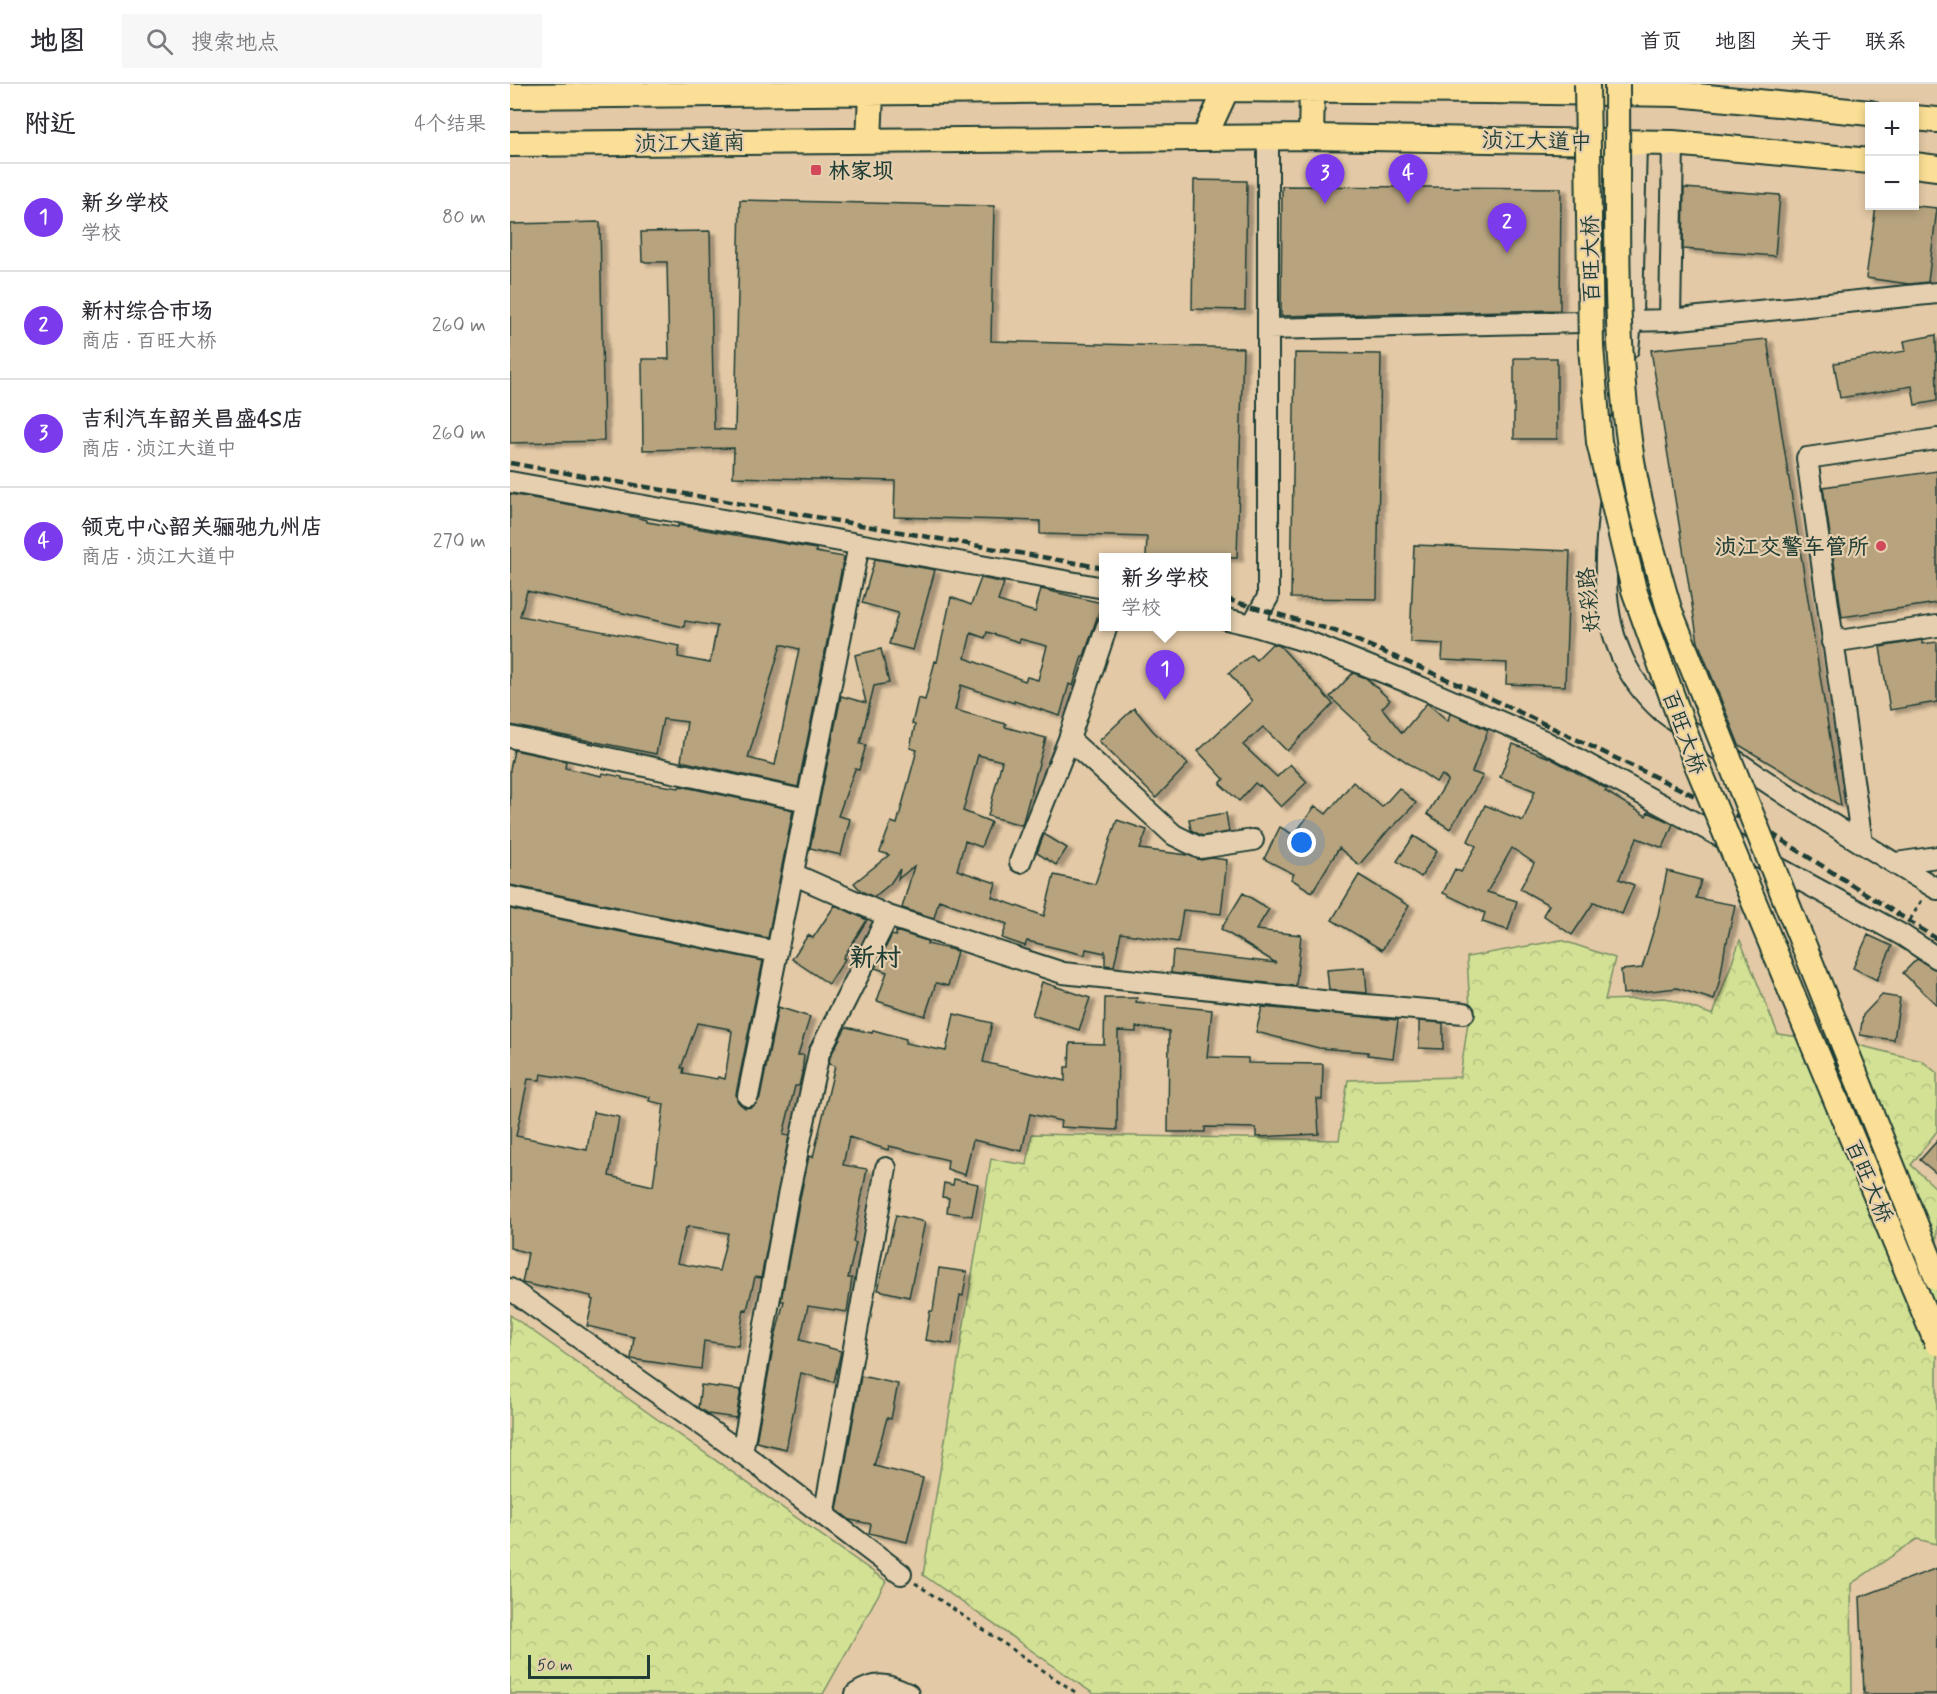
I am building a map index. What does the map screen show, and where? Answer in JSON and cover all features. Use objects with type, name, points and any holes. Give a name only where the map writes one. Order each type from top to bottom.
[{"type":"main road","name":"百旺大桥","points":[[1587,84],[1591,347],[1599,442],[1634,591],[1693,755],[1937,1343]]},
{"type":"main road","name":"百旺大桥","points":[[1617,84],[1618,326],[1629,441],[1646,529],[1669,609],[1937,1278]]},
{"type":"main road","points":[[1677,94],[1703,84]]},
{"type":"main road","points":[[510,96],[869,88],[1228,87],[1312,90],[1481,87],[1677,94],[1865,113]]},
{"type":"main road","points":[[1204,138],[1228,87]]},
{"type":"main road","points":[[869,88],[869,141]]},
{"type":"main road","points":[[1311,137],[1312,90]]},
{"type":"main road","points":[[1919,118],[1937,120]]},
{"type":"main road","name":"浈江大道中","points":[[1204,138],[1311,137],[1673,143],[1865,161]]},
{"type":"main road","name":"浈江大道南","points":[[510,144],[1204,138]]},
{"type":"main road","points":[[1919,166],[1937,168]]},
{"type":"street","points":[[1252,625],[1268,597],[1268,137]]},
{"type":"street","name":"好彩路","points":[[1636,142],[1631,321],[1606,556],[1607,589],[1619,651],[1635,681],[1662,710],[1763,780],[1934,888]]},
{"type":"street","points":[[1670,320],[1673,143]]},
{"type":"street","points":[[1268,328],[1670,320],[1937,293]]},
{"type":"street","points":[[1862,843],[1807,458],[1937,439]]},
{"type":"street","points":[[510,482],[1099,587]]},
{"type":"street","points":[[748,1096],[860,545]]},
{"type":"street","points":[[1231,620],[1311,643],[1544,741],[1902,935],[1937,958]]},
{"type":"street","points":[[1832,642],[1937,626]]},
{"type":"street","points":[[1020,862],[1069,740],[1106,631]]},
{"type":"street","points":[[510,737],[807,801]]},
{"type":"street","points":[[1069,740],[1174,834],[1200,848],[1253,840]]},
{"type":"street","points":[[1896,863],[1937,857]]},
{"type":"street","points":[[793,874],[888,916],[1063,973],[1464,1013]]},
{"type":"street","points":[[510,897],[777,952]]},
{"type":"street","points":[[742,1454],[788,1196],[819,1053],[888,916]]},
{"type":"street","points":[[824,1516],[886,1168]]},
{"type":"street","points":[[510,1289],[742,1454],[901,1574]]},
{"type":"street","points":[[856,1694],[870,1685],[891,1685],[909,1694]]},
{"type":"path","points":[[1902,935],[1934,888]]},
{"type":"path","points":[[901,1574],[1078,1694]]},
{"type":"green space","points":[[1561,940],[1615,958],[1605,1000],[1666,998],[1713,1015],[1740,940],[1778,1034],[1858,1045],[1922,1061],[1937,1073],[1937,1131],[1911,1165],[1937,1189],[1937,1544],[1917,1539],[1851,1584],[1852,1694],[1094,1694],[923,1575],[991,1159],[1027,1165],[1032,1134],[1339,1140],[1348,1080],[1460,1077],[1470,1009],[1467,957]]},
{"type":"green space","points":[[510,1315],[886,1581],[823,1694],[510,1694]]},
{"type":"building","points":[[1194,180],[1247,181],[1245,310],[1192,309]]},
{"type":"building","points":[[1282,186],[1561,188],[1560,310],[1281,316]]},
{"type":"building","points":[[1684,188],[1780,195],[1775,256],[1683,249]]},
{"type":"building","points":[[740,200],[994,206],[991,341],[1243,348],[1237,558],[1231,558],[1231,553],[1146,553],[1147,537],[1040,534],[1040,521],[894,517],[895,481],[733,477],[734,448],[643,450],[642,359],[669,359],[667,262],[642,262],[641,232],[710,231],[714,429],[735,430]]},
{"type":"building","points":[[1919,206],[1937,208],[1928,282],[1909,284],[1866,278],[1875,210],[1919,210]]},
{"type":"building","points":[[600,222],[604,441],[510,443],[510,224]]},
{"type":"building","points":[[1936,335],[1937,401],[1915,405],[1912,386],[1840,398],[1834,363],[1906,351],[1904,341]]},
{"type":"building","points":[[1767,339],[1841,806],[1739,745],[1698,642],[1651,350]]},
{"type":"building","points":[[1295,353],[1381,354],[1377,599],[1291,598]]},
{"type":"building","points":[[1514,358],[1557,358],[1557,439],[1514,439]]},
{"type":"building","name":"浈江交警车管所","points":[[1937,471],[1937,603],[1842,617],[1823,487]]},
{"type":"building","points":[[510,494],[617,513],[647,520],[647,522],[678,527],[678,525],[816,549],[816,552],[844,557],[798,787],[681,761],[687,722],[663,719],[656,754],[510,725]],"holes":[[[527,591],[684,627],[685,621],[717,626],[710,663],[678,657],[680,646],[520,616]],[[781,644],[799,649],[775,765],[748,758]]]},
{"type":"building","points":[[1414,545],[1570,551],[1565,686],[1506,684],[1507,663],[1442,660],[1443,644],[1410,642]]},
{"type":"building","points":[[875,559],[935,570],[913,650],[889,644],[898,613],[862,603]]},
{"type":"building","points":[[981,578],[1004,583],[998,601],[1035,612],[1041,589],[1099,602],[1099,612],[1084,656],[1082,656],[1073,686],[1069,684],[1060,716],[961,685],[955,710],[1046,738],[1022,825],[988,816],[1002,761],[978,755],[963,811],[991,822],[981,847],[965,841],[957,870],[996,883],[992,897],[1044,916],[1054,875],[1095,884],[1117,820],[1147,830],[1140,849],[1188,855],[1201,860],[1212,858],[1227,860],[1221,914],[1183,910],[1178,942],[1121,933],[1114,966],[1105,965],[1105,953],[1086,949],[1085,955],[1027,941],[1025,946],[1002,938],[1007,924],[939,900],[934,918],[902,908],[914,866],[898,879],[900,869],[890,884],[874,897],[861,891],[854,883],[889,855],[880,852],[891,822],[897,824],[917,750],[910,748],[915,725],[912,724],[918,698],[925,700],[935,661],[937,662],[951,597],[971,605]],"holes":[[[987,632],[1019,642],[1020,639],[1047,646],[1038,680],[1027,677],[1025,681],[965,658],[971,633],[985,638]]]},
{"type":"building","points":[[1922,640],[1922,644],[1937,642],[1937,702],[1890,710],[1880,647]]},
{"type":"building","points":[[1272,644],[1280,646],[1333,704],[1287,751],[1263,727],[1243,745],[1277,777],[1290,764],[1307,782],[1281,807],[1260,785],[1255,783],[1239,801],[1220,784],[1224,779],[1198,751],[1252,701],[1229,673],[1251,655],[1256,660]]},
{"type":"building","points":[[881,649],[889,683],[874,686],[860,744],[866,745],[859,770],[855,769],[838,816],[850,819],[841,855],[810,848],[841,696],[866,703],[855,655]]},
{"type":"building","points":[[1353,673],[1366,678],[1390,700],[1382,708],[1402,733],[1427,703],[1448,721],[1450,713],[1488,730],[1472,772],[1483,776],[1450,829],[1427,814],[1448,780],[1442,775],[1436,782],[1370,737],[1372,736],[1330,697]]},
{"type":"building","points":[[1134,708],[1153,731],[1188,764],[1156,798],[1099,741]]},
{"type":"building","points":[[1513,744],[1550,758],[1607,789],[1605,791],[1646,816],[1648,812],[1673,824],[1663,848],[1637,838],[1619,879],[1634,885],[1622,914],[1594,902],[1572,935],[1543,915],[1549,905],[1520,889],[1534,863],[1512,848],[1487,892],[1517,901],[1508,930],[1482,922],[1485,913],[1443,893],[1455,869],[1461,872],[1476,846],[1468,841],[1485,805],[1523,821],[1535,791],[1500,777]]},
{"type":"building","points":[[514,750],[566,761],[565,768],[602,776],[603,773],[622,777],[622,779],[679,788],[680,786],[793,810],[768,938],[510,885],[510,769]]},
{"type":"building","points":[[1353,782],[1382,807],[1399,788],[1416,803],[1391,827],[1359,865],[1339,848],[1312,892],[1291,879],[1294,874],[1264,859],[1280,827],[1294,835],[1315,806],[1326,814]]},
{"type":"building","points":[[1226,813],[1229,832],[1202,836],[1191,830],[1189,819]]},
{"type":"building","points":[[1044,834],[1067,848],[1056,865],[1037,853]]},
{"type":"building","points":[[1414,836],[1437,851],[1421,877],[1397,861]]},
{"type":"building","points":[[1667,871],[1701,880],[1696,898],[1735,905],[1714,1000],[1677,988],[1623,994],[1621,970],[1642,968],[1658,915]]},
{"type":"building","points":[[1359,875],[1409,906],[1382,950],[1332,920]]},
{"type":"building","points":[[1243,893],[1269,909],[1256,930],[1301,935],[1296,986],[1171,973],[1173,951],[1276,963],[1221,929]]},
{"type":"building","points":[[835,905],[867,920],[829,984],[792,959],[808,935],[813,938]]},
{"type":"building","points":[[510,909],[763,961],[736,1094],[737,1100],[745,1108],[752,1107],[760,1098],[778,1007],[810,1017],[798,1055],[804,1055],[802,1073],[799,1086],[795,1086],[783,1135],[789,1136],[761,1278],[755,1277],[747,1310],[744,1309],[738,1346],[704,1341],[701,1369],[631,1359],[634,1337],[587,1326],[593,1300],[591,1296],[522,1283],[528,1253],[510,1248]],"holes":[[[697,1023],[732,1031],[725,1079],[683,1073],[684,1068],[681,1068]],[[541,1074],[587,1082],[650,1097],[649,1101],[664,1104],[653,1186],[609,1176],[619,1117],[593,1112],[587,1150],[516,1136],[528,1079],[540,1080]],[[688,1226],[728,1233],[719,1271],[677,1263],[686,1228]]]},
{"type":"building","points":[[896,931],[927,941],[927,944],[957,951],[948,986],[936,983],[925,1016],[877,1001],[887,972],[875,968],[892,935],[896,936]]},
{"type":"building","points":[[1868,935],[1892,946],[1877,980],[1853,968]]},
{"type":"building","points":[[1917,959],[1937,970],[1937,1005],[1903,973]]},
{"type":"building","points":[[1365,967],[1367,993],[1329,990],[1327,970]]},
{"type":"building","points":[[1042,982],[1090,998],[1079,1030],[1032,1015]]},
{"type":"building","points":[[1882,995],[1900,998],[1894,1040],[1860,1035],[1863,1015]]},
{"type":"building","points":[[1105,998],[1137,998],[1136,1002],[1212,1010],[1207,1057],[1248,1058],[1248,1063],[1323,1064],[1322,1100],[1317,1099],[1319,1134],[1256,1137],[1256,1128],[1205,1127],[1205,1132],[1168,1132],[1169,1031],[1136,1027],[1136,1032],[1118,1031],[1117,1130],[1060,1127],[1061,1121],[1030,1114],[1022,1151],[973,1140],[965,1175],[947,1169],[948,1160],[889,1146],[888,1150],[849,1137],[843,1165],[867,1169],[853,1242],[856,1243],[848,1278],[852,1278],[847,1312],[808,1306],[800,1340],[841,1351],[834,1382],[801,1373],[786,1449],[756,1442],[774,1342],[784,1301],[781,1301],[800,1198],[809,1156],[813,1157],[835,1066],[829,1064],[830,1057],[846,1027],[872,1033],[873,1030],[906,1039],[905,1043],[946,1051],[954,1014],[992,1023],[983,1062],[1065,1081],[1065,1067],[1069,1067],[1070,1043],[1104,1044]]},
{"type":"building","points":[[1262,1007],[1398,1020],[1393,1058],[1368,1055],[1368,1052],[1319,1048],[1256,1032]]},
{"type":"building","points":[[1419,1021],[1443,1023],[1443,1049],[1419,1048]]},
{"type":"building","points":[[1937,1141],[1937,1174],[1920,1160]]},
{"type":"building","points":[[954,1179],[978,1184],[972,1216],[947,1212],[949,1198],[942,1197],[944,1183],[953,1185]]},
{"type":"building","points":[[896,1215],[925,1222],[909,1297],[878,1290]]},
{"type":"building","points":[[939,1268],[967,1272],[963,1296],[960,1295],[952,1344],[925,1340],[930,1311],[933,1311]]},
{"type":"building","points":[[861,1376],[898,1384],[891,1419],[887,1418],[874,1466],[923,1478],[907,1542],[869,1533],[871,1524],[850,1520],[837,1510]]},
{"type":"building","points":[[701,1385],[741,1390],[736,1418],[708,1414],[698,1408]]},
{"type":"building","points":[[1937,1568],[1937,1694],[1864,1694],[1860,1597]]},
{"type":"railway","points":[[510,463],[1099,567]]},
{"type":"railway","points":[[1231,600],[1335,631],[1488,697],[1766,830],[1937,939]]},
{"type":"place","name":"林家坝","points":[[816,170]]},
{"type":"place","name":"吉利汽车韶关昌盛4S店","points":[[1325,204]]},
{"type":"place","name":"领克中心韶关骊驰九州店","points":[[1408,204]]},
{"type":"place","name":"新村综合市场","points":[[1507,253]]},
{"type":"place","name":"浈江交警车管所","points":[[1881,546]]},
{"type":"place","name":"新乡学校","points":[[1165,700]]},
{"type":"district","name":"新村","points":[[875,957]]}]
